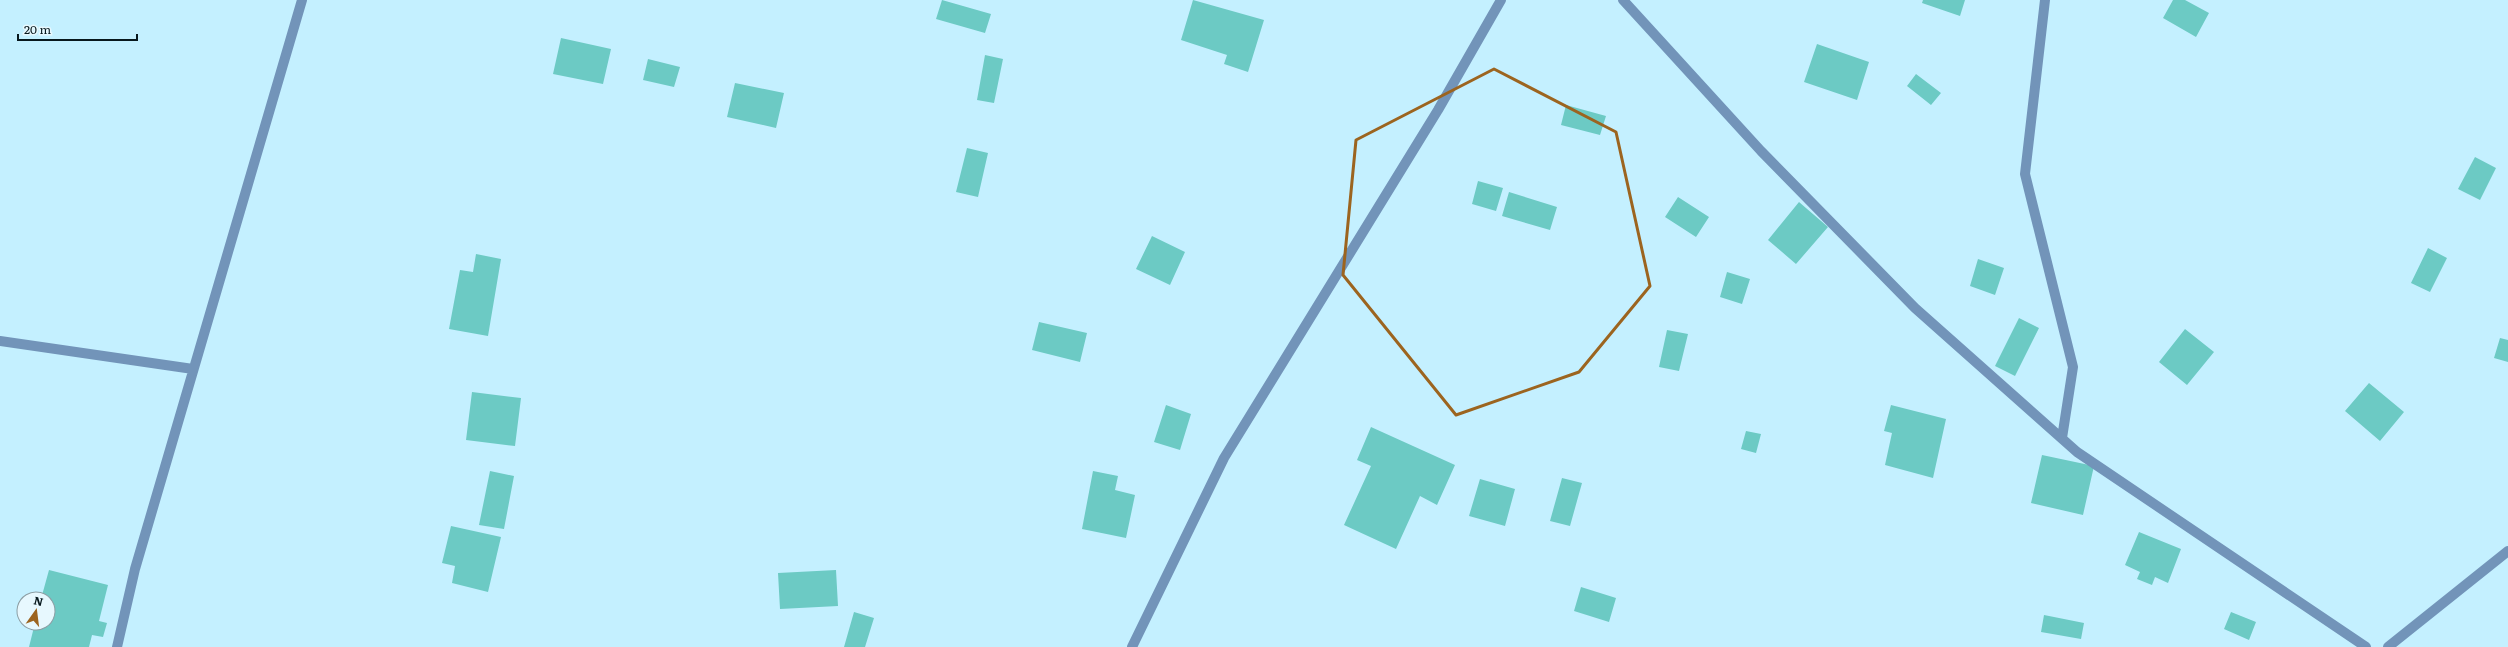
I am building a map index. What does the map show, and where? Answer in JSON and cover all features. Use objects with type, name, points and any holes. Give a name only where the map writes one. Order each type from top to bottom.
[{"type":"street","points":[[117,647],[135,569],[302,0]]},
{"type":"street","points":[[1132,647],[1224,458],[1438,110],[1501,0]]},
{"type":"street","points":[[1623,0],[1761,151],[1915,308],[2077,452],[2366,647]]},
{"type":"street","points":[[2044,0],[2025,174],[2073,367],[2062,438]]},
{"type":"street","points":[[0,341],[193,369]]},
{"type":"street","points":[[2388,647],[2508,551]]},
{"type":"highlighted area","points":[[1494,69],[1616,132],[1650,286],[1579,372],[1456,415],[1343,275],[1356,140]]},
{"type":"building","points":[[942,0],[991,14],[985,33],[936,19]]},
{"type":"building","points":[[1193,0],[1264,20],[1248,72],[1224,64],[1227,55],[1181,40]]},
{"type":"building","points":[[1923,0],[1965,0],[1960,16],[1922,3]]},
{"type":"building","points":[[2173,0],[2185,0],[2209,13],[2196,37],[2163,18]]},
{"type":"building","points":[[561,38],[611,49],[603,84],[553,74]]},
{"type":"building","points":[[1817,44],[1869,62],[1857,100],[1804,82]]},
{"type":"building","points":[[985,55],[1003,59],[994,103],[977,100]]},
{"type":"building","points":[[648,59],[680,67],[674,87],[643,80]]},
{"type":"building","points":[[1916,74],[1941,93],[1931,105],[1907,86]]},
{"type":"building","points":[[735,83],[784,93],[776,128],[727,117]]},
{"type":"building","points":[[1566,105],[1606,116],[1600,135],[1561,125]]},
{"type":"building","points":[[967,148],[988,153],[978,197],[956,192]]},
{"type":"building","points":[[2475,157],[2496,168],[2480,200],[2458,189]]},
{"type":"building","points":[[1478,181],[1503,188],[1496,211],[1472,204]]},
{"type":"building","points":[[1509,192],[1557,207],[1550,230],[1502,216]]},
{"type":"building","points":[[1678,197],[1709,217],[1696,237],[1665,217]]},
{"type":"building","points":[[1799,202],[1828,227],[1796,264],[1768,240]]},
{"type":"building","points":[[1152,236],[1185,252],[1170,285],[1136,269]]},
{"type":"building","points":[[2428,248],[2447,258],[2430,292],[2411,283]]},
{"type":"building","points":[[476,254],[501,259],[488,336],[449,329],[460,270],[473,272]]},
{"type":"building","points":[[1978,259],[2004,268],[1995,295],[1970,286]]},
{"type":"building","points":[[1727,272],[1750,279],[1742,304],[1720,297]]},
{"type":"building","points":[[2019,318],[2039,328],[2015,376],[1995,366]]},
{"type":"building","points":[[1039,322],[1087,333],[1080,362],[1032,350]]},
{"type":"building","points":[[2185,329],[2214,352],[2187,385],[2159,362]]},
{"type":"building","points":[[1667,330],[1688,334],[1679,371],[1659,367]]},
{"type":"building","points":[[2500,338],[2508,340],[2508,362],[2494,358]]},
{"type":"building","points":[[2369,383],[2404,412],[2380,441],[2345,411]]},
{"type":"building","points":[[472,392],[521,398],[515,446],[466,440]]},
{"type":"building","points":[[1166,405],[1191,414],[1180,450],[1154,442]]},
{"type":"building","points":[[1891,405],[1946,419],[1933,478],[1885,465],[1892,433],[1884,431]]},
{"type":"building","points":[[1371,427],[1455,465],[1437,505],[1420,496],[1396,549],[1344,525],[1371,466],[1357,460]]},
{"type":"building","points":[[1746,431],[1761,434],[1756,453],[1741,449]]},
{"type":"building","points":[[2042,455],[2094,466],[2083,515],[2031,503]]},
{"type":"building","points":[[490,471],[514,476],[504,529],[479,525]]},
{"type":"building","points":[[1093,471],[1118,476],[1115,490],[1135,495],[1126,538],[1082,529]]},
{"type":"building","points":[[1562,478],[1582,483],[1570,526],[1550,521]]},
{"type":"building","points":[[1480,479],[1515,489],[1505,526],[1469,516]]},
{"type":"building","points":[[451,526],[501,537],[488,592],[452,583],[455,566],[442,563]]},
{"type":"building","points":[[2139,532],[2181,549],[2168,583],[2155,577],[2152,585],[2137,579],[2140,572],[2125,565]]},
{"type":"building","points":[[49,570],[108,585],[99,621],[107,623],[103,637],[92,635],[89,647],[29,647],[33,631],[56,631],[56,591],[43,591]]},
{"type":"building","points":[[836,570],[838,606],[780,609],[778,573]]},
{"type":"building","points":[[1581,587],[1616,598],[1609,622],[1574,611]]},
{"type":"building","points":[[854,612],[874,618],[865,647],[844,647]]},
{"type":"building","points":[[2231,612],[2256,622],[2249,640],[2224,629]]},
{"type":"building","points":[[2044,615],[2084,623],[2081,639],[2041,632]]}]
